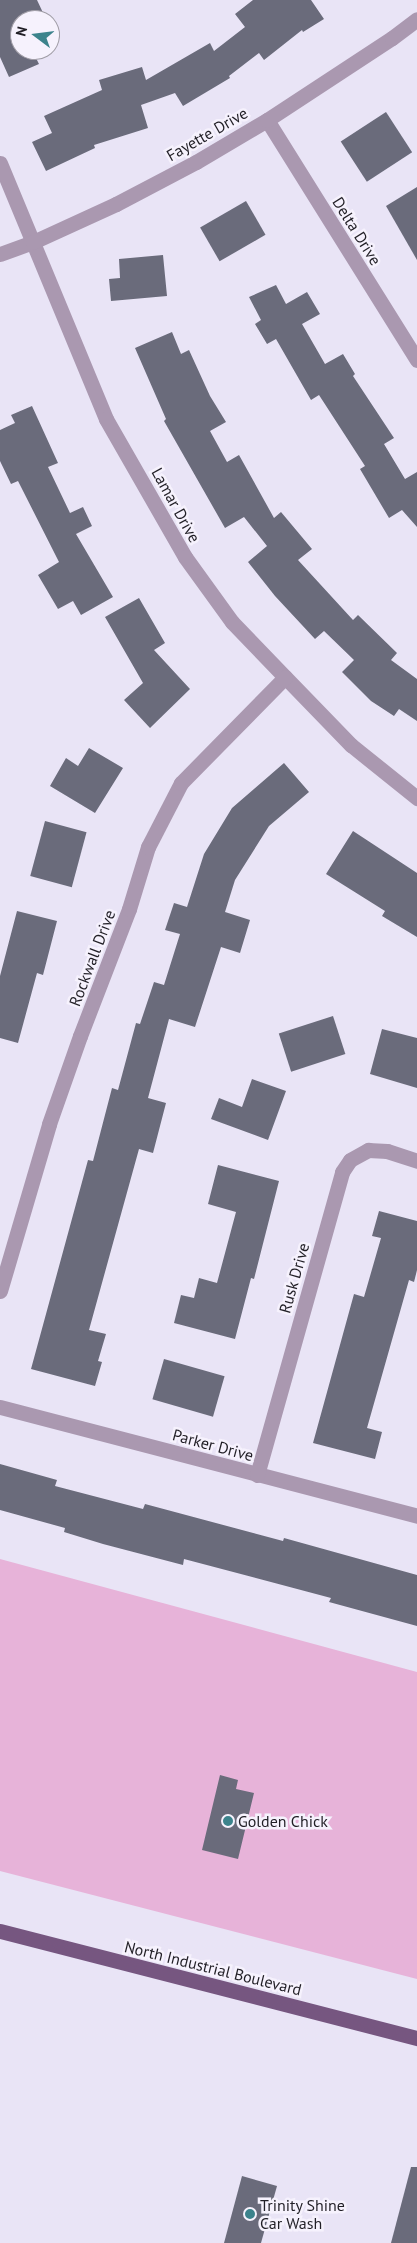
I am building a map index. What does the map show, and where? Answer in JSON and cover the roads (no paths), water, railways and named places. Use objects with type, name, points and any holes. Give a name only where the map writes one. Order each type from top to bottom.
[{"type":"main road","name":"North Industrial Boulevard","points":[[0,1931],[417,2038]]},
{"type":"street","name":"Fayette Drive","points":[[0,254],[33,242],[196,162],[267,120],[392,38],[417,19]]},
{"type":"street","name":"Delta Drive","points":[[267,120],[417,360]]},
{"type":"street","name":"Lamar Drive","points":[[0,163],[106,419],[184,557],[232,622],[285,677],[351,745],[417,798]]},
{"type":"street","name":"Rockwall Drive","points":[[0,1291],[49,1124],[80,1036],[129,909],[148,847],[181,783],[285,677]]},
{"type":"street","name":"Rusk Drive","points":[[257,1475],[342,1172],[350,1160],[368,1150],[386,1151],[417,1161]]},
{"type":"street","name":"Parker Drive","points":[[0,1406],[417,1516]]},
{"type":"place","name":"Golden Chick","points":[[228,1821]]},
{"type":"place","name":"Trinity Shine Car Wash","points":[[250,2214]]}]
